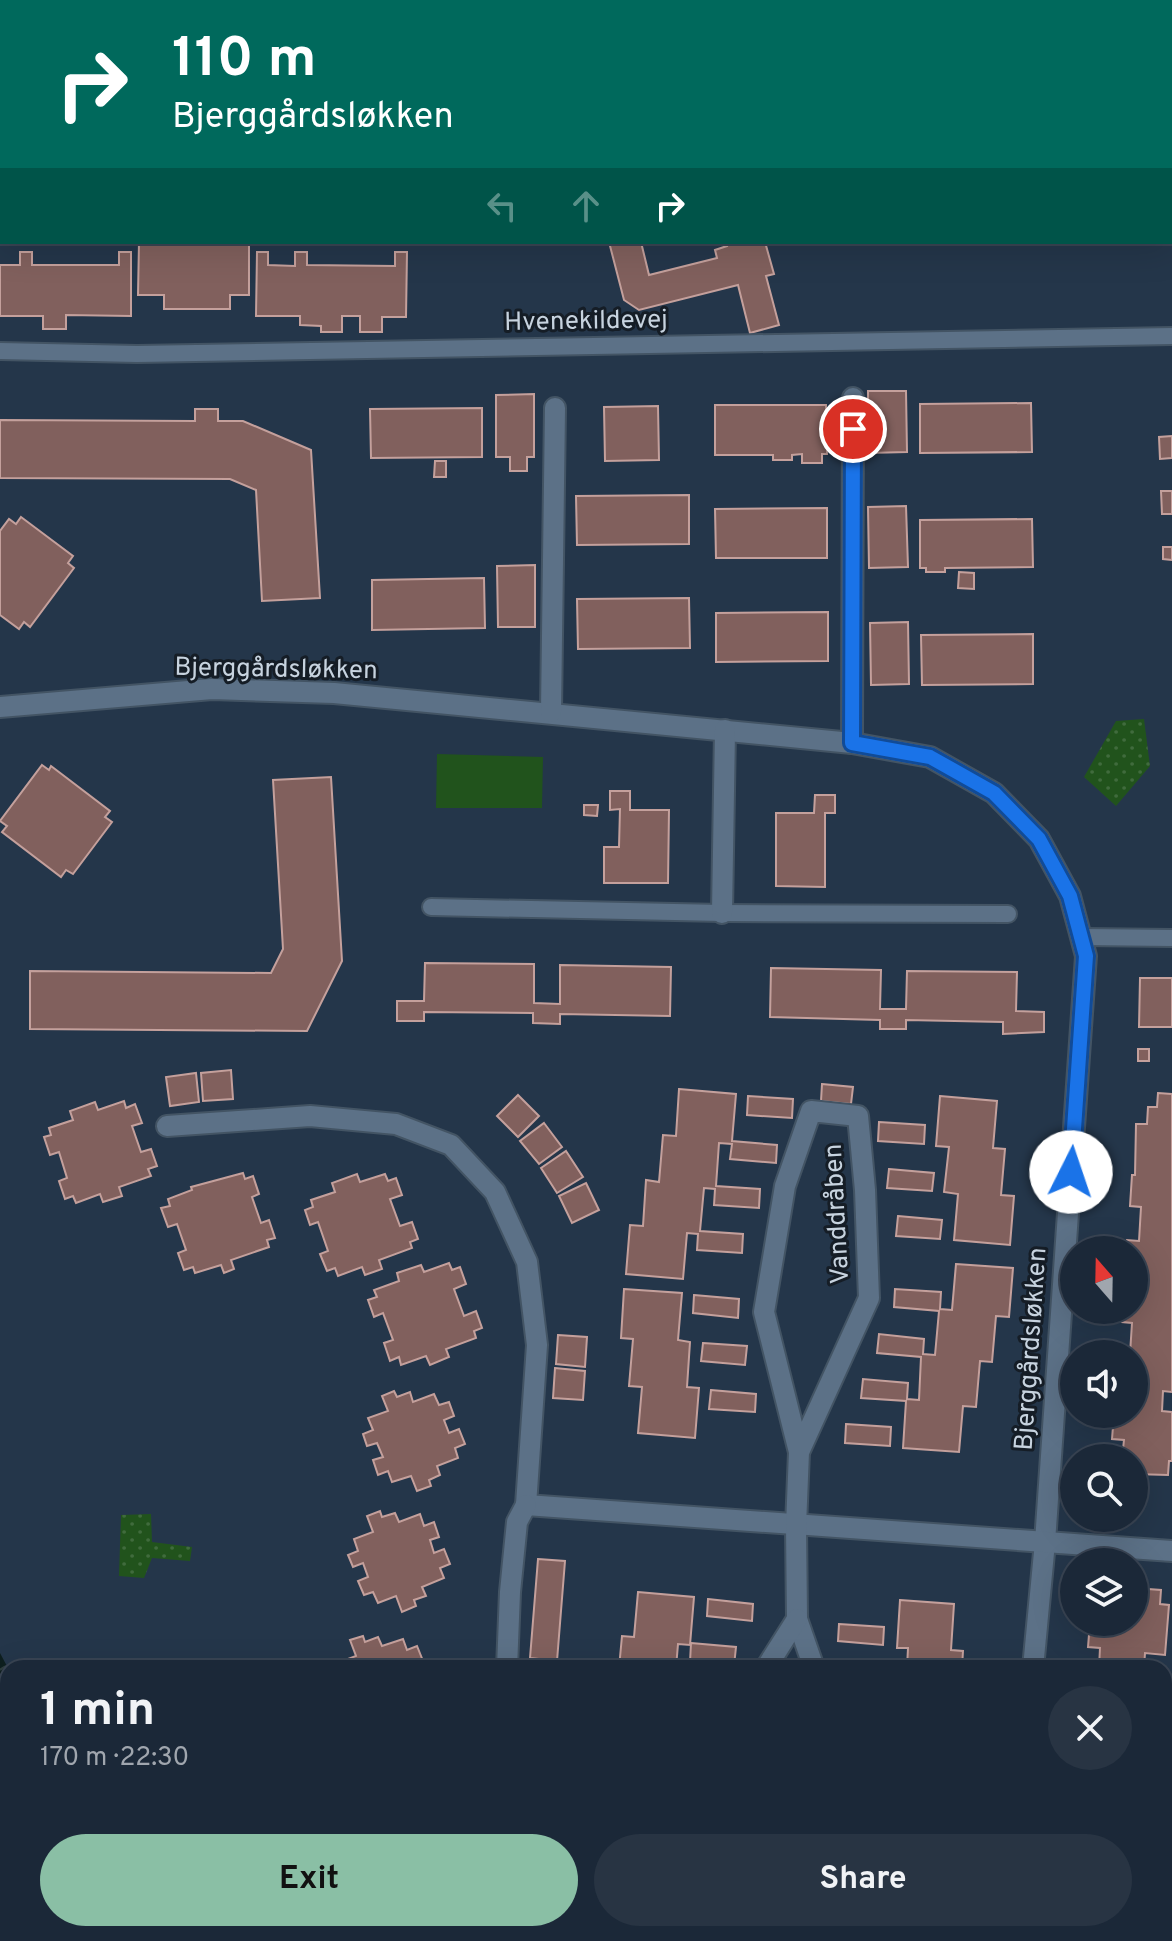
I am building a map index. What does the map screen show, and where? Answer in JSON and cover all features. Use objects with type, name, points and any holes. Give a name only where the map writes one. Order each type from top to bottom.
[{"type":"street","points":[[852,743],[853,398]]},
{"type":"street","points":[[551,712],[555,408]]},
{"type":"street","name":"Bjerggårdsløkken","points":[[0,707],[212,689],[334,693],[852,743],[930,757],[994,793],[1039,839],[1070,896],[1086,956],[1045,1542],[1034,1660]]},
{"type":"street","points":[[722,913],[725,730]]},
{"type":"street","name":"Vanddråben","points":[[799,1452],[869,1298],[865,1190],[858,1116],[811,1111],[785,1186],[764,1312],[799,1452],[797,1619],[811,1660]]},
{"type":"street","points":[[167,1126],[310,1116],[396,1124],[451,1145],[495,1192],[527,1262],[537,1345],[526,1505],[517,1522],[507,1660]]},
{"type":"street","points":[[526,1505],[1172,1551]]},
{"type":"street","points":[[771,1660],[797,1619]]},
{"type":"lane","name":"Hvenekildevej","points":[[0,351],[137,354],[1172,336]]},
{"type":"lane","points":[[431,907],[722,913],[1008,914]]},
{"type":"lane","points":[[1083,937],[1172,938]]},
{"type":"green space","points":[[1144,719],[1150,766],[1116,806],[1084,777],[1116,721]]},
{"type":"green space","points":[[437,754],[543,757],[542,808],[436,808]]},
{"type":"green space","points":[[151,1514],[152,1542],[192,1547],[190,1561],[152,1558],[144,1578],[119,1576],[121,1515]]},
{"type":"building","points":[[139,244],[249,244],[249,295],[230,295],[230,309],[164,309],[164,295],[138,295]]},
{"type":"building","points":[[610,244],[641,244],[649,275],[717,258],[715,250],[726,244],[766,244],[774,274],[766,276],[779,325],[750,333],[738,285],[639,310],[624,300]]},
{"type":"building","points":[[20,252],[32,252],[32,265],[119,265],[119,252],[131,252],[131,316],[66,315],[66,329],[43,329],[43,316],[0,316],[0,265],[20,265]]},
{"type":"building","points":[[257,252],[268,252],[268,265],[295,266],[295,252],[307,252],[307,265],[395,266],[395,252],[407,252],[406,317],[382,317],[382,332],[360,332],[360,316],[342,316],[342,332],[321,332],[321,326],[300,325],[300,316],[256,316]]},
{"type":"building","points":[[868,391],[906,391],[907,452],[868,453]]},
{"type":"building","points":[[534,394],[534,457],[527,457],[527,471],[510,471],[510,457],[496,457],[496,395]]},
{"type":"building","points":[[1031,403],[1032,452],[920,453],[920,404]]},
{"type":"building","points":[[715,405],[826,405],[827,454],[822,454],[822,463],[802,463],[802,454],[792,455],[792,460],[773,460],[773,455],[715,455]]},
{"type":"building","points":[[658,406],[659,460],[605,461],[604,407]]},
{"type":"building","points":[[482,408],[482,457],[371,458],[370,409]]},
{"type":"building","points":[[195,409],[218,409],[218,421],[243,421],[311,450],[320,598],[262,601],[256,490],[230,479],[0,478],[0,420],[195,421]]},
{"type":"building","points":[[1172,436],[1172,458],[1160,459],[1159,437]]},
{"type":"building","points":[[435,461],[446,461],[446,477],[434,477]]},
{"type":"building","points":[[1161,491],[1172,491],[1172,514],[1162,514]]},
{"type":"building","points":[[689,495],[689,544],[577,545],[576,496]]},
{"type":"building","points":[[906,506],[908,567],[869,568],[868,507]]},
{"type":"building","points":[[827,508],[827,558],[716,558],[715,509]]},
{"type":"building","points":[[21,517],[73,556],[68,563],[74,568],[30,627],[24,622],[19,629],[0,615],[0,531],[9,519],[16,524]]},
{"type":"building","points":[[1032,519],[1033,567],[945,568],[945,572],[926,572],[926,568],[920,568],[920,520]]},
{"type":"building","points":[[1163,547],[1172,547],[1172,560],[1163,559]]},
{"type":"building","points":[[535,565],[535,627],[498,627],[497,566]]},
{"type":"building","points":[[959,572],[974,573],[974,589],[958,588]]},
{"type":"building","points":[[484,578],[485,628],[372,630],[372,580]]},
{"type":"building","points":[[689,598],[690,648],[578,649],[577,599]]},
{"type":"building","points":[[828,612],[828,661],[716,662],[716,613]]},
{"type":"building","points":[[908,622],[909,684],[871,685],[870,623]]},
{"type":"building","points":[[1033,634],[1033,684],[922,685],[921,635]]},
{"type":"building","points":[[42,765],[49,770],[51,766],[110,811],[105,817],[112,822],[73,874],[66,870],[61,877],[2,832],[7,826],[0,821]]},
{"type":"building","points":[[331,777],[342,961],[307,1031],[30,1029],[30,971],[271,973],[283,949],[273,780]]},
{"type":"building","points":[[610,791],[630,791],[630,810],[669,810],[668,883],[604,883],[604,847],[619,847],[620,809],[610,810]]},
{"type":"building","points":[[815,795],[835,795],[835,813],[825,813],[825,887],[776,886],[776,813],[814,813]]},
{"type":"building","points":[[584,805],[598,805],[597,816],[584,815]]},
{"type":"building","points":[[425,963],[534,964],[534,1003],[560,1004],[560,965],[671,967],[670,1016],[560,1014],[560,1024],[533,1023],[533,1013],[424,1012],[424,1021],[397,1021],[397,1001],[424,1001]]},
{"type":"building","points":[[771,968],[881,970],[880,1009],[906,1009],[907,971],[1017,972],[1016,1011],[1044,1012],[1044,1032],[1003,1034],[1003,1022],[906,1020],[906,1029],[880,1029],[880,1020],[770,1017]]},
{"type":"building","points":[[1140,978],[1172,978],[1172,1027],[1139,1027]]},
{"type":"building","points":[[1138,1049],[1149,1049],[1149,1061],[1138,1061]]},
{"type":"building","points":[[231,1070],[233,1099],[203,1101],[201,1073]]},
{"type":"building","points":[[196,1073],[199,1102],[170,1106],[166,1077]]},
{"type":"building","points":[[822,1084],[853,1087],[851,1104],[821,1101]]},
{"type":"building","points":[[679,1089],[736,1094],[732,1141],[777,1145],[776,1163],[730,1159],[732,1144],[719,1143],[716,1186],[760,1189],[759,1208],[714,1205],[715,1189],[704,1188],[700,1231],[743,1234],[742,1253],[697,1250],[698,1234],[687,1233],[683,1279],[626,1274],[630,1225],[643,1226],[646,1180],[659,1182],[663,1135],[676,1136]]},
{"type":"building","points":[[1158,1093],[1172,1094],[1172,1392],[1163,1391],[1162,1411],[1172,1412],[1172,1461],[1169,1461],[1168,1475],[1148,1474],[1148,1444],[1124,1444],[1124,1440],[1112,1439],[1113,1428],[1148,1428],[1148,1340],[1131,1340],[1132,1324],[1148,1324],[1148,1236],[1139,1236],[1141,1207],[1130,1206],[1132,1175],[1135,1175],[1136,1124],[1147,1124],[1148,1107],[1157,1107]]},
{"type":"building","points":[[518,1095],[539,1116],[518,1137],[497,1116]]},
{"type":"building","points":[[748,1096],[793,1099],[792,1118],[747,1115]]},
{"type":"building","points":[[940,1096],[997,1101],[993,1148],[1005,1149],[1001,1195],[1014,1196],[1010,1245],[954,1240],[958,1194],[944,1192],[949,1147],[936,1146]]},
{"type":"building","points":[[124,1101],[126,1108],[135,1104],[142,1123],[132,1126],[141,1152],[151,1149],[157,1166],[148,1169],[151,1176],[119,1187],[122,1196],[103,1202],[100,1194],[76,1203],[73,1196],[65,1199],[59,1181],[67,1178],[59,1152],[50,1155],[44,1137],[51,1135],[49,1128],[73,1120],[70,1111],[95,1102],[98,1110]]},
{"type":"building","points":[[879,1122],[925,1125],[924,1144],[878,1141]]},
{"type":"building","points":[[544,1123],[562,1147],[539,1164],[520,1141]]},
{"type":"building","points":[[566,1151],[583,1177],[557,1193],[541,1168]]},
{"type":"building","points":[[889,1169],[934,1173],[932,1191],[887,1188]]},
{"type":"building","points":[[243,1173],[245,1179],[253,1176],[259,1194],[252,1197],[261,1223],[269,1220],[275,1238],[267,1240],[269,1247],[231,1260],[234,1269],[224,1273],[221,1265],[195,1273],[193,1267],[184,1270],[178,1253],[186,1250],[177,1224],[168,1227],[161,1208],[170,1206],[168,1199],[192,1190],[191,1187]]},
{"type":"building","points":[[357,1174],[360,1182],[385,1174],[388,1181],[396,1178],[402,1195],[390,1199],[400,1226],[412,1222],[418,1239],[410,1242],[412,1248],[379,1260],[382,1269],[365,1275],[362,1267],[338,1276],[335,1268],[327,1271],[320,1254],[328,1251],[318,1222],[310,1225],[305,1210],[313,1207],[311,1200],[335,1192],[332,1183]]},
{"type":"building","points":[[586,1183],[599,1210],[572,1223],[559,1196]]},
{"type":"building","points":[[898,1216],[942,1220],[940,1239],[896,1236]]},
{"type":"building","points":[[449,1263],[452,1270],[460,1267],[466,1284],[454,1289],[464,1316],[476,1311],[482,1328],[474,1331],[476,1338],[446,1349],[449,1357],[430,1365],[426,1356],[401,1365],[399,1357],[390,1361],[384,1343],[393,1340],[383,1313],[374,1317],[368,1300],[377,1297],[374,1290],[399,1281],[397,1273],[421,1265],[424,1272]]},
{"type":"building","points":[[956,1264],[1013,1268],[1009,1317],[996,1316],[992,1362],[980,1361],[976,1407],[963,1406],[959,1452],[903,1448],[906,1401],[861,1398],[863,1379],[908,1383],[907,1399],[919,1400],[921,1357],[877,1353],[879,1334],[924,1339],[923,1354],[935,1355],[939,1311],[894,1307],[895,1289],[941,1292],[940,1309],[952,1310]]},
{"type":"building","points":[[624,1289],[682,1293],[678,1340],[690,1342],[687,1387],[699,1388],[695,1438],[638,1433],[642,1387],[629,1386],[633,1339],[621,1338]]},
{"type":"building","points":[[694,1295],[739,1299],[738,1318],[693,1313]]},
{"type":"building","points":[[558,1335],[587,1337],[585,1367],[556,1364]]},
{"type":"building","points":[[703,1343],[747,1346],[745,1365],[701,1361]]},
{"type":"building","points":[[555,1368],[585,1371],[583,1400],[553,1398]]},
{"type":"building","points":[[711,1390],[756,1394],[755,1412],[709,1409]]},
{"type":"building","points":[[394,1391],[397,1397],[410,1392],[413,1402],[434,1394],[439,1405],[449,1402],[454,1416],[444,1420],[449,1433],[459,1429],[465,1444],[455,1448],[458,1458],[437,1466],[440,1475],[429,1480],[431,1486],[417,1491],[411,1476],[392,1482],[388,1471],[378,1475],[373,1460],[383,1457],[377,1443],[367,1446],[363,1434],[373,1430],[368,1418],[388,1411],[382,1396]]},
{"type":"building","points":[[846,1424],[891,1427],[890,1446],[845,1443]]},
{"type":"building","points":[[380,1511],[382,1517],[395,1513],[399,1522],[420,1514],[424,1526],[434,1522],[439,1537],[430,1540],[434,1553],[444,1549],[450,1564],[440,1568],[444,1578],[422,1587],[426,1596],[414,1600],[416,1606],[402,1612],[396,1596],[378,1603],[373,1592],[364,1595],[358,1581],[368,1577],[363,1563],[353,1567],[348,1555],[358,1551],[354,1539],[373,1532],[367,1516]]},
{"type":"building","points":[[538,1559],[565,1561],[557,1660],[530,1658]]},
{"type":"building","points":[[1148,1589],[1161,1590],[1160,1604],[1169,1605],[1165,1655],[1145,1653],[1145,1660],[1099,1660],[1100,1648],[1088,1647],[1089,1636],[1148,1636]]},
{"type":"building","points":[[638,1592],[694,1597],[690,1645],[678,1644],[677,1660],[620,1660],[622,1636],[634,1637]]},
{"type":"building","points":[[708,1599],[753,1604],[752,1621],[707,1616]]},
{"type":"building","points":[[900,1600],[954,1604],[951,1650],[963,1651],[962,1660],[907,1660],[908,1648],[897,1648]]},
{"type":"building","points":[[839,1624],[884,1627],[883,1645],[838,1641]]},
{"type":"building","points":[[363,1636],[365,1642],[378,1637],[382,1646],[403,1639],[407,1650],[417,1646],[423,1660],[345,1660],[356,1656],[350,1640]]},
{"type":"building","points":[[691,1643],[736,1647],[735,1660],[690,1660]]},
{"type":"route","points":[[853,429],[852,743],[930,757],[994,793],[1039,839],[1070,896],[1086,956],[1071,1172]]}]
